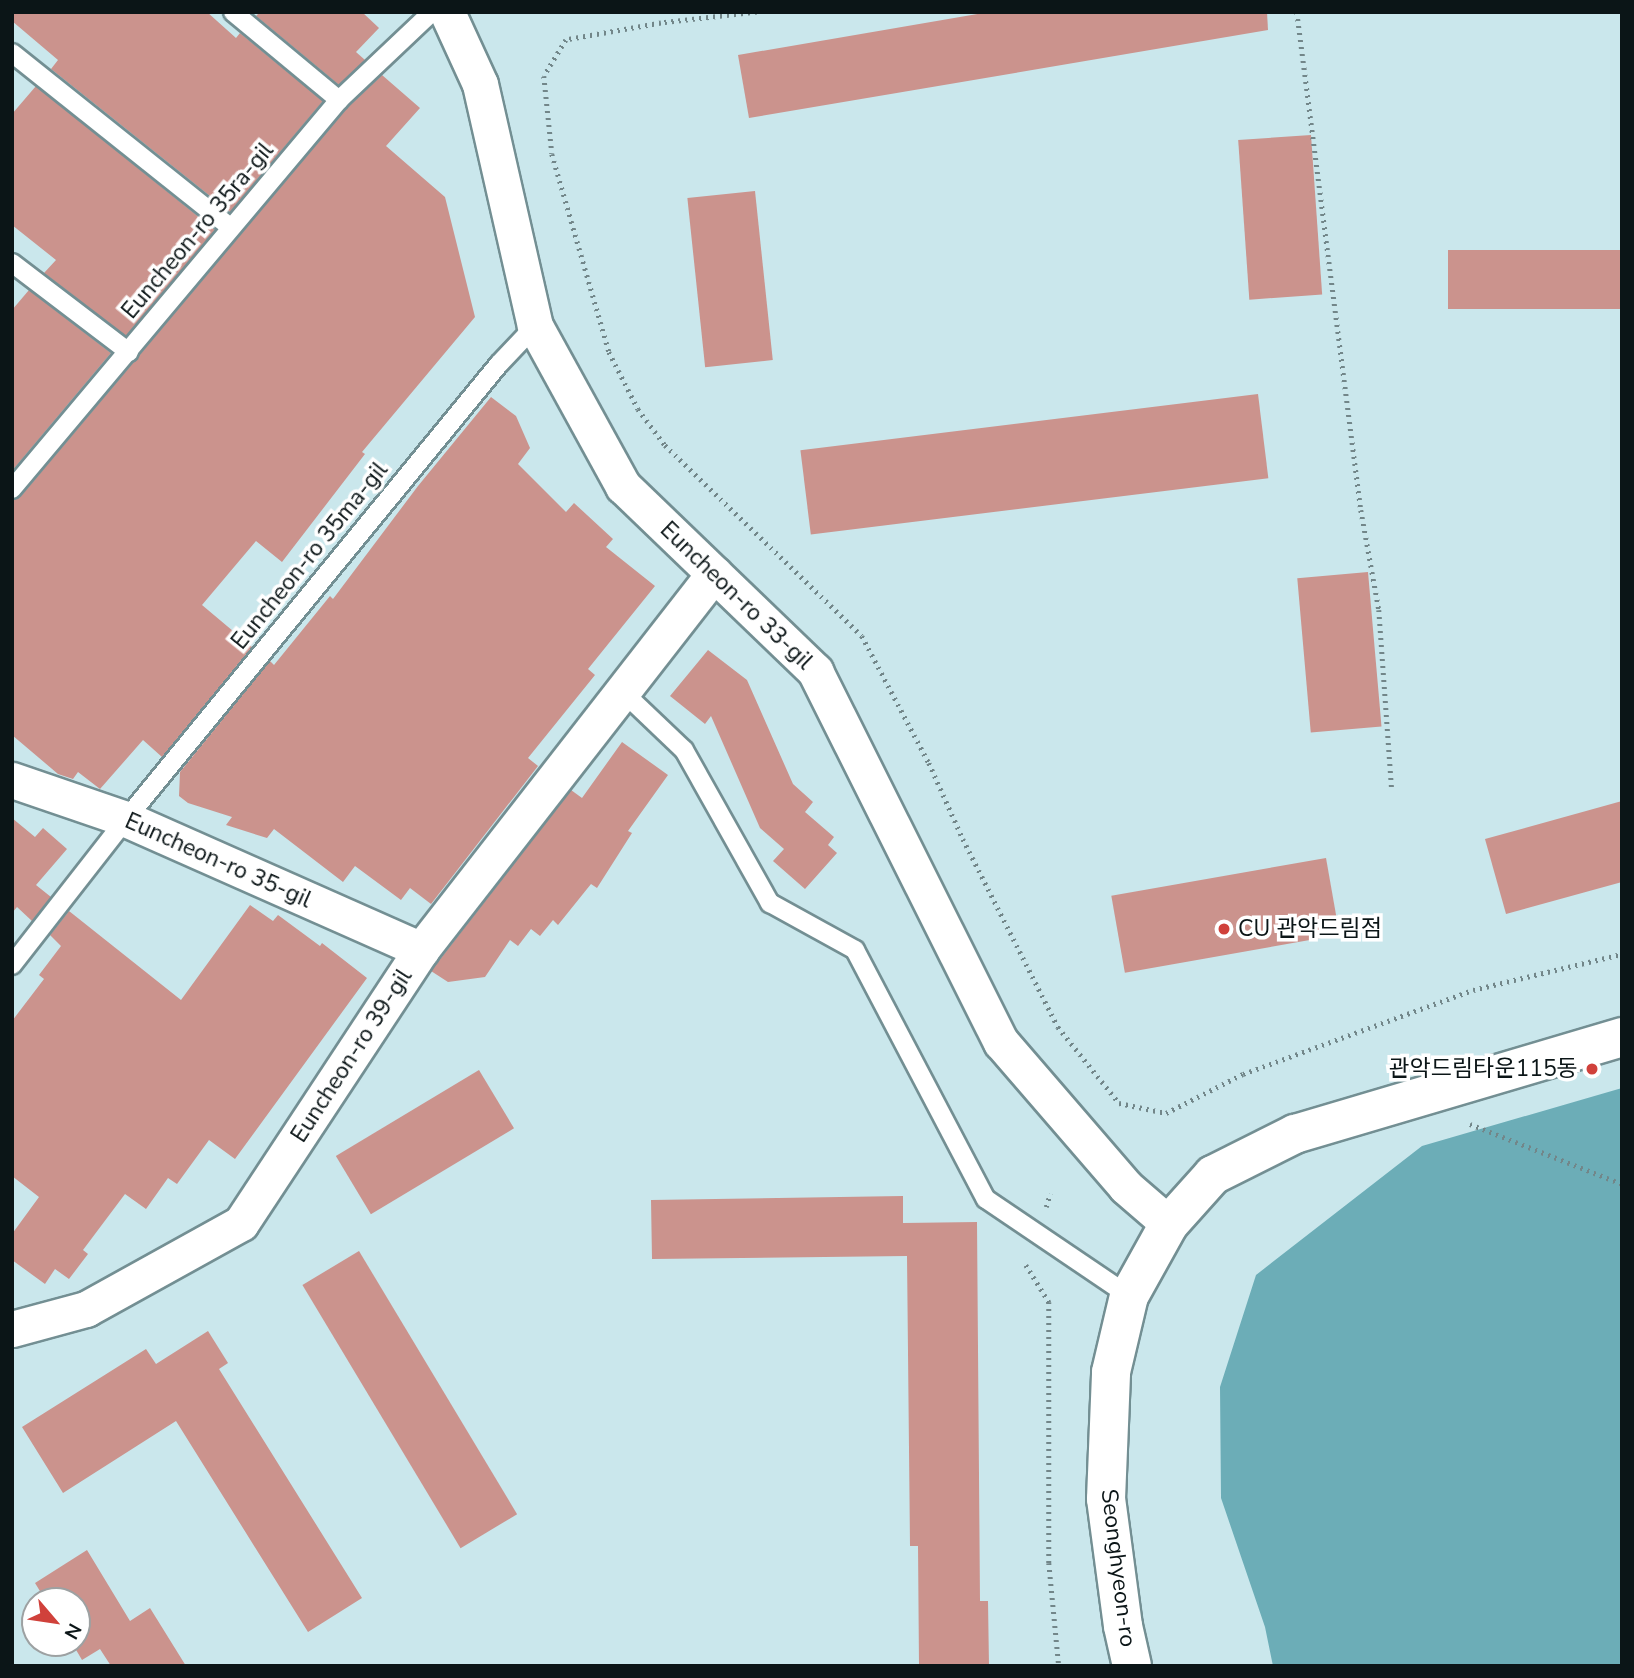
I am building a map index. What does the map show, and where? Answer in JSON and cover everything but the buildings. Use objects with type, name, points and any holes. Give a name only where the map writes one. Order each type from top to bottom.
[{"type":"street","name":"Euncheon-ro 33-gil","points":[[447,12],[480,84],[535,326],[623,486],[815,671],[1001,1042],[1126,1187],[1169,1224]]},
{"type":"street","name":"Euncheon-ro 39-gil","points":[[12,1328],[86,1310],[241,1223],[421,950],[714,573]]},
{"type":"street","name":"Euncheon-ro 35-gil","points":[[12,780],[126,819],[421,950]]},
{"type":"street","name":"Seonghyeon-ro","points":[[1132,1666],[1123,1626],[1106,1499],[1111,1372],[1129,1296],[1169,1224],[1213,1175],[1296,1134],[1622,1037]]},
{"type":"lane","points":[[233,12],[339,100]]},
{"type":"lane","name":"Euncheon-ro 35ra-gil","points":[[12,489],[339,100],[432,12]]},
{"type":"lane","points":[[12,53],[231,228]]},
{"type":"lane","points":[[12,263],[129,352]]},
{"type":"lane","name":"Euncheon-ro 35ma-gil","points":[[12,965],[126,819],[499,364],[535,326]]},
{"type":"lane","points":[[623,692],[684,750],[770,903],[855,950],[986,1199],[1129,1296]]},
{"type":"path","points":[[757,12],[661,23],[566,40],[544,76],[552,154],[609,352],[638,409],[665,445],[862,636],[929,763],[963,839],[1058,1027],[1119,1103],[1166,1113],[1243,1074],[1473,990],[1622,954]]},
{"type":"path","points":[[1297,12],[1361,510],[1379,610],[1392,790]]},
{"type":"path","points":[[1463,1121],[1622,1184]]},
{"type":"path","points":[[1050,1194],[1038,1235],[1023,1259],[1049,1302],[1049,1563],[1059,1666]]},
{"type":"shaded area","points":[[1622,1088],[1622,1666],[1273,1666],[1265,1627],[1221,1498],[1220,1387],[1256,1275],[1422,1146]]},
{"type":"place","name":"CU 관악드림점","points":[[1224,929]]},
{"type":"place","name":"관악드림타운115동","points":[[1592,1069]]}]
